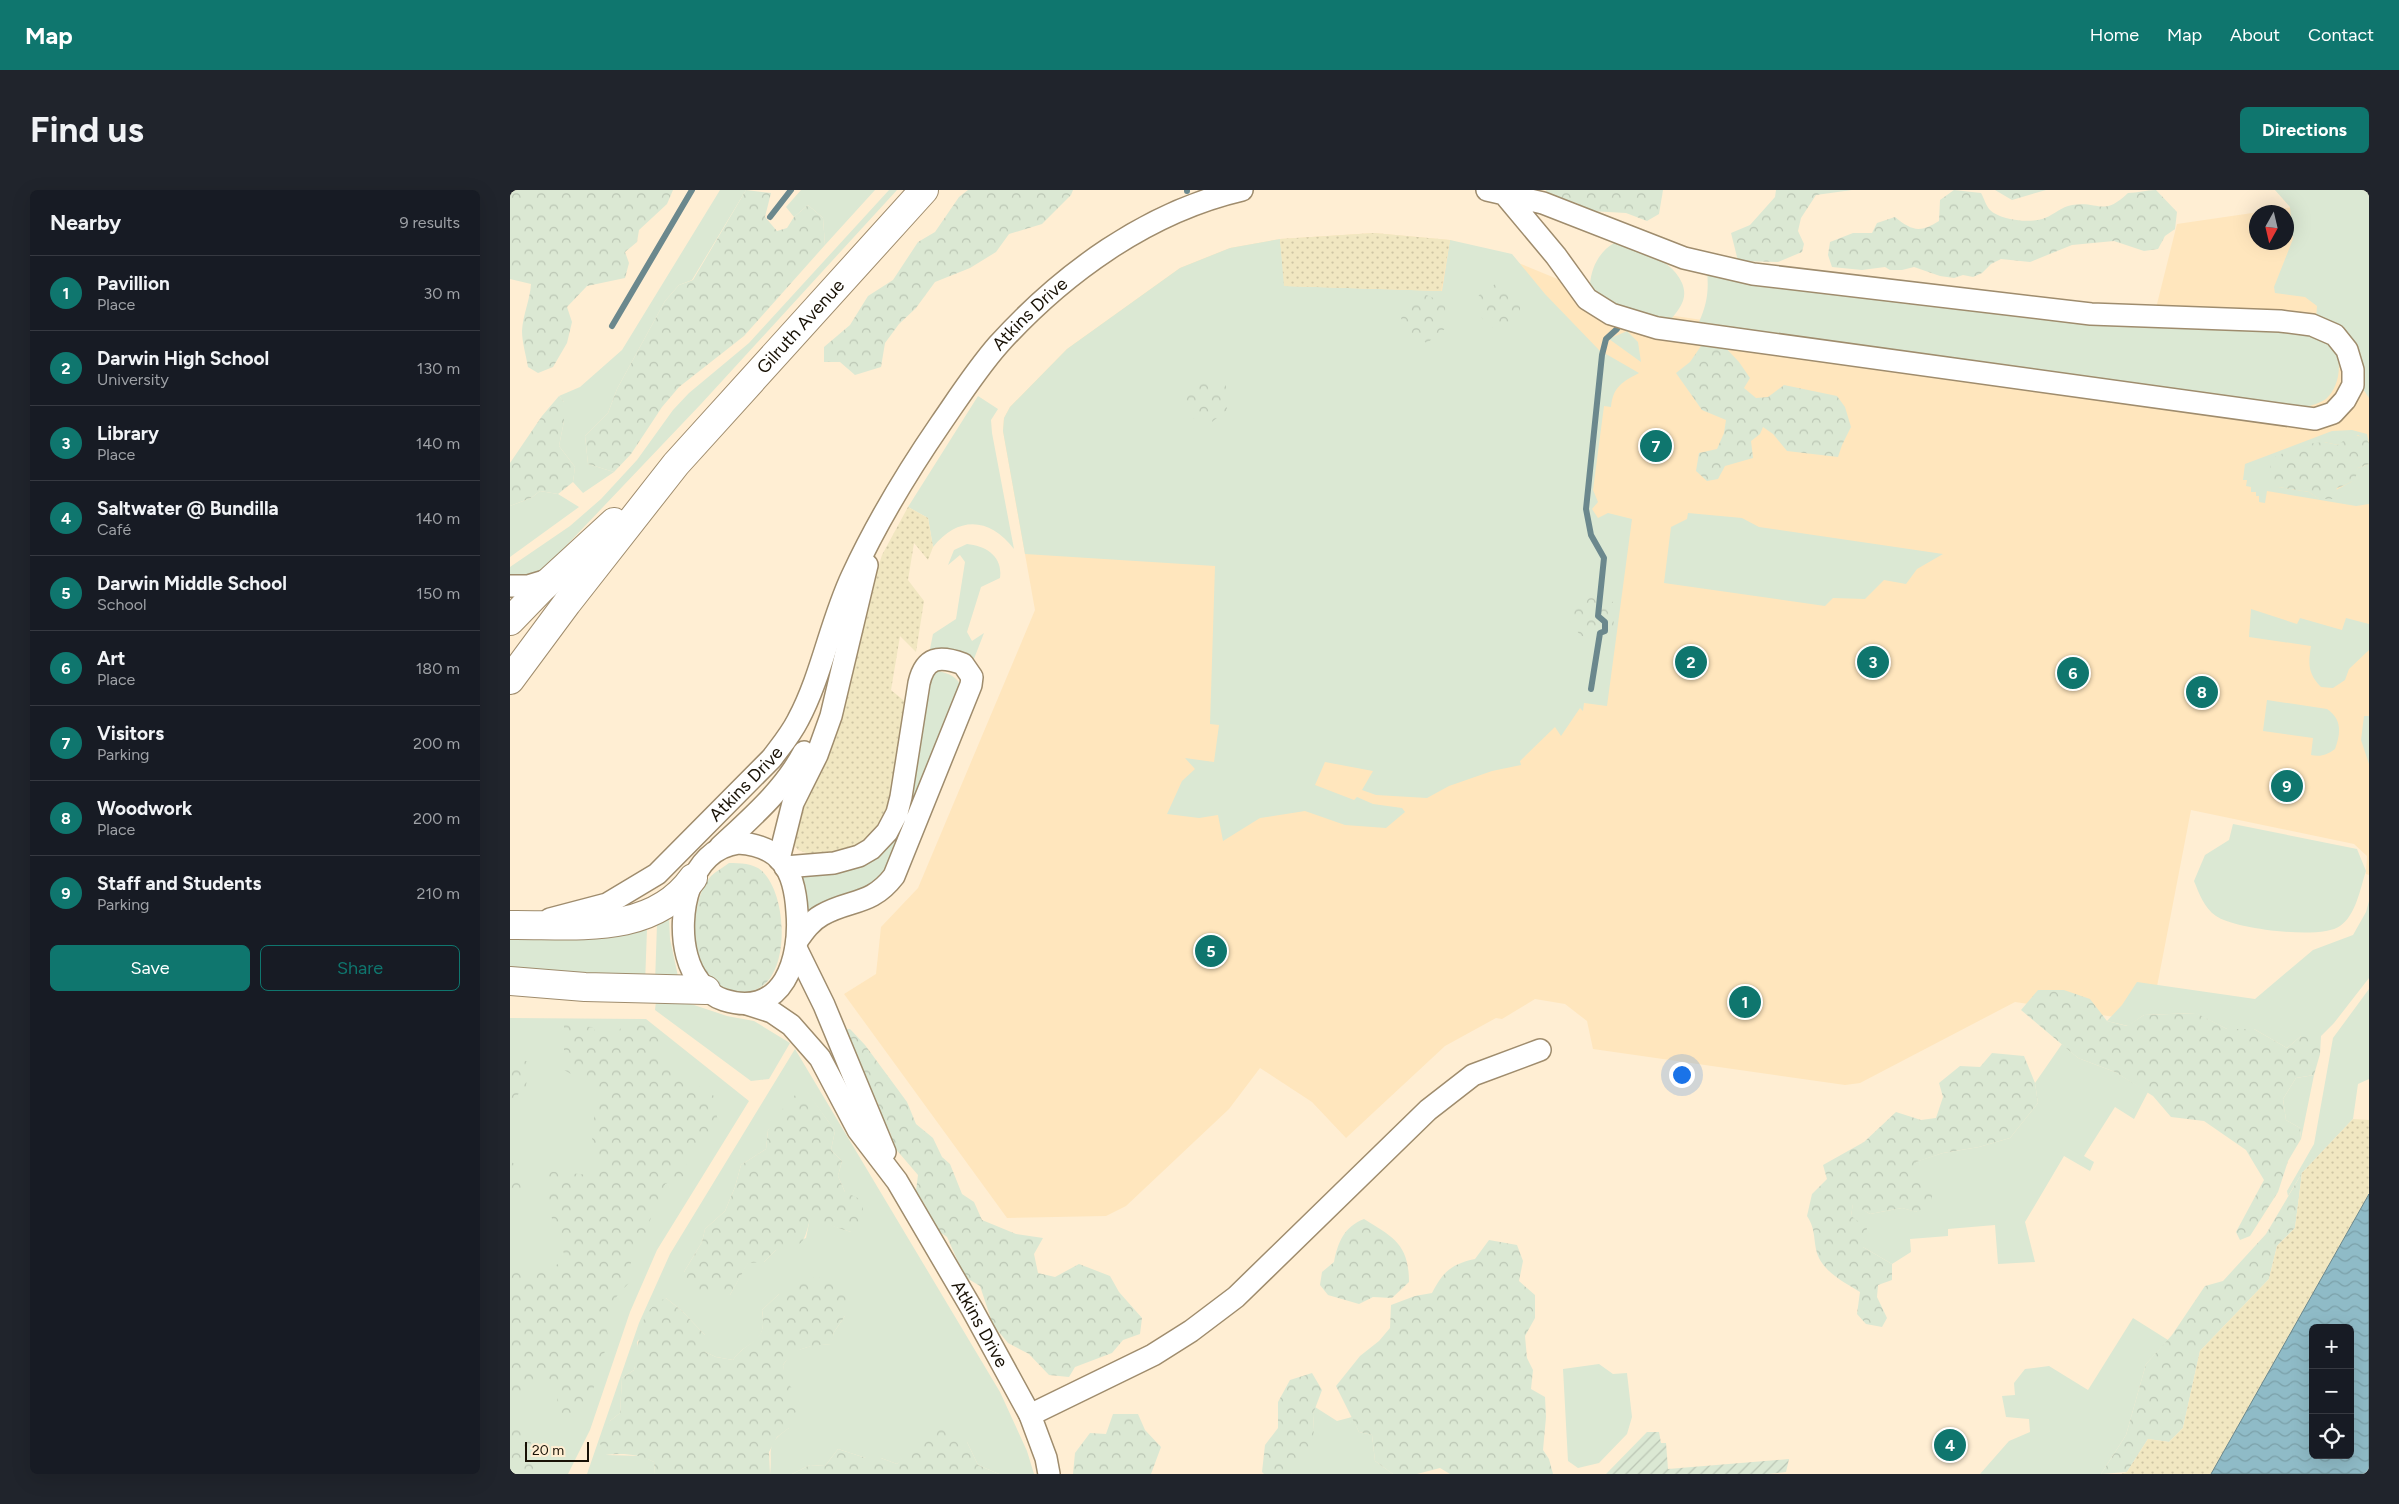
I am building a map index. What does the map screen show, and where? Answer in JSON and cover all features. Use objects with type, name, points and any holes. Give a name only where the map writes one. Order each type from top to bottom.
[{"type":"street","name":"Gilruth Avenue","points":[[510,680],[567,603],[676,464],[924,190]]},
{"type":"street","name":"Atkins Drive","points":[[520,925],[607,904],[657,874],[772,758],[787,739],[802,711],[845,592],[884,515],[919,455],[971,380],[998,346],[1028,314],[1067,280],[1108,249],[1186,208],[1242,190]]},
{"type":"street","points":[[1496,192],[1543,203],[1684,258],[1753,274],[2091,314],[2280,321],[2312,325],[2335,335],[2347,350],[2353,370],[2353,385],[2346,400],[2333,413],[2315,419],[1657,328],[1611,314],[1587,299],[1556,256],[1496,192]]},
{"type":"street","name":"Gilruth Avenue","points":[[510,621],[554,577],[676,464]]},
{"type":"street","name":"Atkins Drive","points":[[782,863],[793,803],[817,755],[831,716],[871,552],[884,515]]},
{"type":"street","name":"Atkins Drive","points":[[714,852],[774,796],[792,774],[803,754],[818,720],[849,599],[865,550]]},
{"type":"street","points":[[510,586],[537,584],[554,577]]},
{"type":"street","points":[[693,878],[688,890],[684,913],[684,941],[689,963],[706,990],[714,996],[747,1004],[765,998],[782,985],[791,968],[797,945],[807,926],[822,915],[872,897],[894,876],[972,685],[972,677],[963,664],[940,658],[928,664],[923,670],[897,813],[880,841],[859,856],[834,862],[782,863]]},
{"type":"street","points":[[520,925],[595,924],[650,914],[682,893],[714,852],[730,844],[750,844],[760,846],[782,863],[796,900],[797,945]]},
{"type":"street","name":"Atkins Drive","points":[[797,945],[824,1005],[896,1181]]},
{"type":"street","points":[[510,981],[585,988],[706,990]]},
{"type":"street","points":[[510,995],[585,988]]},
{"type":"street","name":"Atkins Drive","points":[[747,1004],[783,1018],[813,1047],[858,1130],[896,1181],[972,1308],[1030,1415],[1046,1458],[1049,1474]]},
{"type":"street","points":[[1030,1415],[1152,1355],[1191,1332],[1236,1297],[1428,1110],[1473,1075],[1540,1050]]},
{"type":"shaded area","points":[[2369,196],[2369,875],[2366,874],[2367,856],[2354,844],[2191,810],[2154,1002],[2128,1019],[2015,1002],[1860,1083],[1845,1085],[1593,1049],[1587,1021],[1565,1004],[1535,999],[1502,1019],[1496,1018],[1445,1046],[1346,1138],[1312,1102],[1260,1068],[1229,1109],[1126,1206],[1106,1216],[1007,1218],[844,994],[876,974],[881,927],[918,888],[1035,610],[1003,431],[1004,418],[1010,407],[1067,349],[1180,268],[1230,248],[1280,239],[1374,233],[1450,240],[1516,262],[1633,310],[2144,384],[2157,304],[2177,224],[2249,213],[2249,250],[2294,250],[2294,207]]},
{"type":"green space","points":[[510,190],[673,190],[667,204],[639,230],[637,242],[625,252],[629,263],[625,278],[587,286],[567,307],[572,322],[567,343],[553,367],[538,373],[528,367],[522,335],[531,284],[510,279]]},
{"type":"green space","points":[[720,190],[746,190],[692,280],[679,285],[665,301],[617,389],[608,413],[585,436],[588,464],[614,472],[583,493],[573,482],[575,467],[559,446],[564,421],[564,402],[559,396],[580,387],[622,350]]},
{"type":"green space","points":[[746,190],[771,193],[765,217],[777,231],[787,228],[794,217],[808,205],[823,218],[825,245],[744,336],[679,387],[662,407],[631,454],[614,472],[588,464],[585,436],[608,413],[617,389],[665,301],[679,285],[693,280]]},
{"type":"green space","points":[[801,190],[875,190],[825,245],[823,218],[808,205],[794,217],[786,207]]},
{"type":"green space","points":[[889,190],[897,190],[701,404],[545,568],[534,577],[510,581],[510,567],[570,526],[601,499],[637,460],[673,410],[689,393],[749,343]]},
{"type":"green space","points":[[968,190],[1073,190],[1071,195],[1042,224],[1009,234],[996,252],[970,268],[935,282],[916,308],[899,324],[885,343],[881,367],[855,375],[840,362],[824,362],[824,347],[850,325],[868,296],[893,280],[918,242],[935,232],[959,197]]},
{"type":"green space","points":[[1546,190],[1663,190],[1659,214],[1647,221],[1626,213],[1590,211],[1579,204],[1547,193]]},
{"type":"green space","points":[[1776,190],[1852,190],[1816,195],[1801,218],[1798,231],[1804,244],[1802,252],[1778,262],[1738,261],[1731,233],[1750,225],[1775,197]]},
{"type":"green space","points":[[1954,190],[1981,193],[1989,208],[1995,213],[2008,219],[2032,221],[2045,218],[2072,205],[2107,206],[2120,200],[2128,193],[2156,190],[2177,212],[2175,229],[2165,236],[2158,249],[2144,251],[2114,241],[2072,245],[2030,262],[2001,259],[1991,264],[1982,273],[1973,277],[1963,275],[1954,278],[1940,276],[1914,267],[1902,270],[1890,270],[1885,267],[1862,270],[1832,267],[1828,255],[1830,242],[1853,233],[1872,233],[1877,223],[1895,217],[1911,228],[1921,229],[1932,225],[1939,221],[1940,200]]},
{"type":"green space","points":[[1995,190],[2046,190],[2012,200]]},
{"type":"green space","points":[[2275,190],[2369,190],[2369,398],[2316,319],[2317,306],[2305,297],[2275,293],[2274,287],[2289,250],[2294,250],[2294,205],[2288,205]]},
{"type":"green space","points":[[1280,239],[1285,286],[1442,291],[1450,240],[1512,254],[1545,294],[1599,350],[1639,373],[1619,386],[1612,400],[1611,407],[1604,406],[1593,490],[1598,502],[1592,509],[1598,518],[1608,513],[1632,519],[1607,706],[1584,703],[1583,711],[1580,708],[1561,736],[1555,727],[1520,761],[1521,765],[1492,771],[1449,786],[1427,798],[1376,795],[1362,790],[1373,771],[1325,762],[1315,785],[1354,800],[1357,797],[1373,804],[1402,808],[1405,812],[1386,828],[1345,825],[1305,811],[1260,818],[1223,841],[1218,815],[1199,818],[1167,814],[1182,781],[1195,769],[1185,758],[1214,762],[1219,725],[1210,724],[1215,566],[1025,554],[1003,431],[1004,418],[1010,407],[1067,349],[1180,268],[1230,248]]},
{"type":"green space","points":[[1614,243],[1662,261],[1677,274],[1684,288],[1684,298],[1681,306],[1672,318],[1637,313],[1617,306],[1598,294],[1590,285],[1597,261],[1604,251]]},
{"type":"green space","points":[[1707,271],[2307,331],[2331,345],[2338,357],[2339,372],[2335,387],[2326,399],[2304,407],[1699,322],[1707,297]]},
{"type":"green space","points":[[1498,282],[1520,292],[1520,317],[1502,332],[1487,325],[1475,308],[1479,295]]},
{"type":"green space","points":[[1424,294],[1445,303],[1446,328],[1427,343],[1412,336],[1401,319],[1404,307]]},
{"type":"green space","points":[[1627,331],[1638,342],[1641,362],[1609,339]]},
{"type":"green space","points":[[1723,345],[1739,362],[1750,378],[1744,388],[1756,398],[1768,397],[1784,385],[1837,396],[1845,407],[1851,427],[1838,457],[1787,451],[1773,434],[1763,427],[1760,434],[1751,441],[1753,458],[1725,466],[1718,479],[1707,481],[1696,471],[1699,453],[1717,449],[1724,433],[1726,420],[1702,410],[1676,373],[1690,362],[1701,346]]},
{"type":"green space","points":[[1204,375],[1226,385],[1227,410],[1208,425],[1193,418],[1182,401],[1185,389]]},
{"type":"green space","points":[[559,396],[564,402],[564,421],[559,446],[575,467],[573,482],[558,494],[540,491],[531,498],[510,506],[510,463],[542,416]]},
{"type":"green space","points":[[978,396],[998,409],[991,420],[992,433],[1014,549],[995,531],[985,526],[974,524],[953,529],[933,547],[928,518],[908,507]]},
{"type":"green space","points":[[2352,430],[2367,434],[2369,443],[2358,435],[2338,445],[2324,442],[2278,487],[2309,492],[2319,499],[2351,482],[2358,468],[2369,464],[2369,504],[2356,506],[2267,491],[2265,503],[2259,502],[2259,496],[2256,496],[2256,492],[2251,492],[2251,487],[2246,486],[2247,480],[2243,480],[2245,464],[2332,431]]},
{"type":"green space","points":[[2352,434],[2365,438],[2369,443],[2369,464],[2358,468],[2356,476],[2352,481],[2337,488],[2333,499],[2319,499],[2309,492],[2278,487],[2269,476],[2271,461],[2276,456],[2307,444],[2324,442],[2338,445]]},
{"type":"green space","points":[[540,491],[558,494],[579,507],[510,557],[510,506],[531,498]]},
{"type":"green space","points":[[1688,513],[1742,518],[1759,527],[1943,554],[1917,569],[1906,584],[1884,580],[1865,599],[1833,598],[1825,606],[1664,583],[1671,527],[1687,519]]},
{"type":"green space","points":[[967,544],[987,550],[996,558],[1000,570],[1000,578],[981,587],[967,632],[972,641],[984,633],[972,664],[929,654],[933,634],[956,619],[965,562],[960,555],[948,565],[954,550]]},
{"type":"green space","points":[[1591,593],[1613,602],[1614,628],[1595,642],[1580,635],[1568,619],[1572,606]]},
{"type":"green space","points":[[2251,609],[2297,624],[2300,618],[2342,630],[2346,618],[2369,624],[2369,650],[2349,669],[2345,680],[2333,688],[2321,687],[2311,673],[2309,658],[2311,646],[2249,637]]},
{"type":"green space","points":[[938,671],[953,676],[962,688],[883,881],[809,912],[802,873],[840,872],[865,865],[886,846],[928,676]]},
{"type":"green space","points":[[2267,700],[2327,709],[2335,717],[2339,727],[2335,749],[2324,755],[2311,755],[2313,738],[2263,731]]},
{"type":"green space","points":[[2364,716],[2369,716],[2369,764],[2361,740]]},
{"type":"green space","points":[[2233,824],[2357,849],[2366,871],[2357,901],[2350,915],[2340,926],[2330,930],[2298,932],[2258,929],[2226,921],[2212,913],[2202,900],[2194,881],[2205,855],[2229,840]]},
{"type":"green space","points":[[729,863],[751,865],[762,871],[775,892],[779,906],[782,936],[777,964],[767,982],[753,991],[736,992],[720,987],[713,982],[705,973],[699,960],[696,946],[696,914],[704,886],[715,872]]},
{"type":"green space","points":[[2369,901],[2369,978],[2334,1023],[2321,1036],[2301,1036],[2287,1048],[2254,1029],[2227,1029],[2195,1013],[2144,1015],[2128,1026],[2107,1021],[2122,1005],[2137,982],[2255,999],[2313,950],[2353,935],[2366,912]]},
{"type":"green space","points":[[669,916],[670,939],[679,981],[655,983],[657,924]]},
{"type":"green space","points":[[647,929],[645,984],[510,973],[510,938],[610,937]]},
{"type":"green space","points":[[2369,989],[2369,1079],[2358,1084],[2353,1119],[2302,1173],[2288,1196],[2287,1191],[2314,1144],[2333,1038]]},
{"type":"green space","points":[[2038,990],[2064,990],[2090,999],[2107,1021],[2127,1026],[2144,1015],[2196,1013],[2227,1029],[2254,1029],[2287,1048],[2301,1036],[2321,1036],[2320,1054],[2314,1075],[2296,1078],[2283,1099],[2286,1120],[2300,1128],[2301,1139],[2288,1161],[2278,1192],[2250,1236],[2240,1240],[2236,1232],[2264,1180],[2246,1150],[2204,1121],[2171,1117],[2153,1096],[2115,1072],[2078,1058],[2021,1010]]},
{"type":"green space","points":[[656,1001],[688,1003],[727,1016],[754,1021],[790,1043],[769,1079],[751,1081],[655,1010]]},
{"type":"green space","points":[[510,1018],[646,1019],[749,1101],[657,1250],[630,1312],[590,1430],[568,1474],[510,1474]]},
{"type":"green space","points":[[623,1024],[650,1026],[658,1035],[662,1063],[714,1096],[719,1130],[687,1157],[686,1175],[665,1184],[665,1199],[651,1217],[643,1244],[634,1251],[630,1266],[635,1278],[614,1300],[610,1308],[607,1326],[611,1346],[595,1362],[596,1380],[592,1393],[576,1419],[560,1419],[555,1383],[548,1378],[510,1399],[510,1270],[548,1271],[566,1258],[551,1216],[547,1171],[590,1175],[602,1162],[591,1136],[599,1090],[564,1070],[564,1025],[592,1027],[598,1034],[617,1034]]},
{"type":"green space","points":[[839,1029],[850,1029],[865,1045],[907,1102],[916,1124],[933,1138],[942,1157],[950,1164],[962,1194],[974,1202],[982,1220],[1016,1234],[1043,1238],[1034,1254],[1038,1273],[1055,1277],[1079,1264],[1110,1276],[1119,1292],[1142,1318],[1140,1334],[1123,1340],[1112,1353],[1075,1367],[1069,1377],[1049,1375],[1029,1354],[1008,1343],[993,1325],[980,1286],[965,1277],[947,1237],[934,1228],[925,1205],[916,1191],[918,1175],[894,1147],[890,1132],[882,1122],[878,1103],[870,1093]]},
{"type":"green space","points":[[2062,1044],[2078,1058],[2115,1072],[2148,1092],[2134,1119],[2115,1107],[2084,1156],[2094,1162],[2090,1171],[2064,1156],[2025,1222],[2035,1262],[1998,1264],[1995,1225],[1948,1229],[1948,1236],[1910,1239],[1911,1252],[1892,1264],[1863,1247],[1851,1216],[1853,1203],[1870,1214],[1902,1208],[1917,1212],[1915,1162],[1943,1153],[1979,1147],[2010,1138],[2038,1103],[2035,1083]]},
{"type":"green space","points":[[795,1049],[1000,1392],[1027,1451],[1034,1474],[999,1474],[978,1465],[967,1442],[908,1452],[897,1464],[881,1458],[866,1458],[838,1449],[825,1466],[810,1465],[792,1474],[770,1474],[771,1448],[776,1439],[789,1428],[783,1365],[792,1352],[814,1345],[831,1344],[834,1332],[845,1316],[779,1294],[762,1310],[763,1322],[759,1336],[733,1360],[716,1357],[705,1352],[705,1335],[682,1311],[666,1298],[637,1342],[639,1352],[634,1370],[622,1378],[620,1413],[610,1421],[606,1455],[642,1456],[654,1462],[655,1474],[587,1474],[639,1323],[670,1254]],"holes":[[[807,1092],[835,1131],[831,1150],[842,1161],[838,1176],[845,1192],[851,1232],[810,1218],[806,1238],[776,1250],[764,1262],[748,1262],[730,1295],[684,1272],[702,1242],[705,1229],[725,1211],[735,1187],[741,1165],[766,1149],[768,1130]]]},
{"type":"green space","points":[[1992,1053],[2024,1056],[2035,1083],[2038,1103],[2010,1138],[1979,1147],[1943,1153],[1916,1162],[1917,1178],[1932,1186],[1932,1205],[1916,1212],[1902,1208],[1870,1214],[1853,1204],[1851,1216],[1867,1228],[1863,1247],[1892,1264],[1892,1280],[1878,1285],[1877,1297],[1887,1318],[1882,1327],[1866,1324],[1857,1314],[1860,1292],[1829,1271],[1817,1253],[1813,1230],[1807,1216],[1812,1194],[1827,1179],[1823,1165],[1864,1142],[1896,1112],[1921,1120],[1936,1118],[1943,1097],[1939,1083],[1960,1066],[1980,1067]]},
{"type":"green space","points":[[510,1054],[528,1062],[526,1088],[510,1101]]},
{"type":"green space","points":[[2314,1075],[2301,1139],[2300,1128],[2286,1120],[2283,1099],[2296,1078]]},
{"type":"green space","points":[[807,1091],[835,1131],[831,1150],[842,1161],[838,1176],[845,1192],[862,1200],[864,1223],[851,1232],[810,1219],[806,1234],[801,1243],[792,1248],[776,1250],[764,1262],[748,1263],[730,1295],[685,1289],[684,1272],[702,1242],[705,1229],[725,1211],[735,1187],[741,1165],[766,1149],[768,1130],[791,1097]]},
{"type":"green space","points":[[510,1161],[520,1168],[521,1193],[510,1204]]},
{"type":"green space","points":[[2302,1173],[2295,1228],[2277,1246],[2269,1279],[2200,1351],[2183,1428],[2169,1442],[2148,1439],[2127,1472],[2101,1474],[2126,1435],[2146,1364],[2172,1335],[2205,1286],[2223,1281],[2266,1234]]},
{"type":"green space","points":[[1364,1219],[1391,1237],[1402,1250],[1406,1259],[1409,1282],[1392,1298],[1373,1297],[1359,1304],[1328,1295],[1320,1285],[1322,1272],[1334,1262],[1343,1236],[1351,1226]]},
{"type":"green space","points":[[1489,1240],[1517,1245],[1523,1261],[1519,1281],[1535,1295],[1535,1318],[1525,1336],[1527,1358],[1533,1370],[1531,1389],[1545,1397],[1546,1417],[1543,1450],[1549,1459],[1553,1474],[1450,1474],[1440,1468],[1417,1474],[1393,1474],[1375,1461],[1372,1435],[1359,1432],[1336,1386],[1360,1356],[1379,1341],[1390,1328],[1391,1305],[1415,1296],[1432,1293],[1444,1274],[1460,1263],[1475,1259]]},
{"type":"green space","points":[[815,1277],[835,1281],[846,1295],[845,1316],[834,1332],[832,1344],[804,1348],[793,1354],[783,1365],[786,1381],[799,1397],[797,1409],[789,1428],[777,1437],[769,1452],[770,1474],[655,1474],[654,1462],[648,1459],[630,1455],[605,1455],[599,1441],[610,1421],[620,1413],[622,1378],[634,1370],[644,1320],[648,1311],[656,1304],[666,1298],[682,1311],[705,1335],[705,1352],[716,1357],[733,1360],[759,1335],[763,1321],[762,1310],[779,1294]]},
{"type":"green space","points":[[2133,1318],[2168,1340],[2146,1364],[2126,1435],[2101,1474],[1980,1474],[2009,1441],[2030,1432],[2029,1419],[2006,1417],[2002,1396],[2015,1395],[2014,1383],[2025,1369],[2049,1366],[2088,1390]]},
{"type":"green space","points":[[1599,1364],[1613,1374],[1627,1373],[1632,1417],[1627,1434],[1599,1463],[1578,1468],[1568,1461],[1563,1369]]},
{"type":"green space","points":[[1312,1373],[1322,1390],[1313,1414],[1314,1430],[1311,1452],[1291,1474],[1264,1474],[1262,1472],[1265,1445],[1278,1428],[1278,1402],[1290,1380]]},
{"type":"green space","points":[[1315,1407],[1337,1421],[1352,1417],[1359,1432],[1372,1435],[1375,1461],[1393,1474],[1291,1474],[1314,1430],[1313,1414]]},
{"type":"green space","points":[[510,1414],[530,1431],[534,1474],[510,1474]]},
{"type":"green space","points":[[1113,1414],[1138,1414],[1145,1430],[1161,1447],[1151,1474],[1073,1474],[1075,1453],[1090,1433],[1106,1434]]},
{"type":"green space","points":[[940,1427],[967,1442],[978,1465],[999,1474],[792,1474],[810,1465],[825,1466],[838,1449],[866,1458],[881,1458],[897,1464],[917,1438]]},
{"type":"green space","points":[[1647,1432],[1659,1432],[1661,1443],[1666,1443],[1668,1469],[1789,1459],[1786,1472],[1768,1474],[1606,1474]]},
{"type":"sand","points":[[1374,233],[1450,240],[1441,291],[1284,286],[1280,239]]},
{"type":"sand","points":[[908,507],[928,518],[933,547],[928,560],[914,543],[908,580],[924,601],[916,652],[900,636],[891,690],[908,704],[893,801],[882,827],[854,851],[809,854],[798,850],[791,841],[882,555]]},
{"type":"sand","points":[[2353,1119],[2369,1120],[2369,1195],[2213,1474],[2121,1474],[2127,1472],[2148,1439],[2169,1442],[2183,1428],[2200,1351],[2269,1279],[2277,1246],[2295,1228],[2302,1173]]},
{"type":"water","points":[[2369,1194],[2369,1474],[2211,1474]]},
{"type":"waterway","points":[[612,326],[692,190]]},
{"type":"waterway","points":[[770,217],[791,190]]},
{"type":"waterway","points":[[1591,689],[1600,633],[1605,631],[1605,622],[1598,616],[1604,558],[1591,535],[1586,509],[1602,355],[1606,339],[1617,329]]},
{"type":"place","name":"Visitors","points":[[1656,446]]},
{"type":"place","name":"Darwin High School","points":[[1691,662]]},
{"type":"place","name":"Library","points":[[1873,662]]},
{"type":"place","name":"Art","points":[[2073,673]]},
{"type":"place","name":"Woodwork","points":[[2202,692]]},
{"type":"place","name":"Staff and Students","points":[[2287,786]]},
{"type":"place","name":"Darwin Middle School","points":[[1211,951]]},
{"type":"place","name":"Pavillion","points":[[1745,1002]]},
{"type":"place","name":"Saltwater @ Bundilla","points":[[1950,1445]]}]
